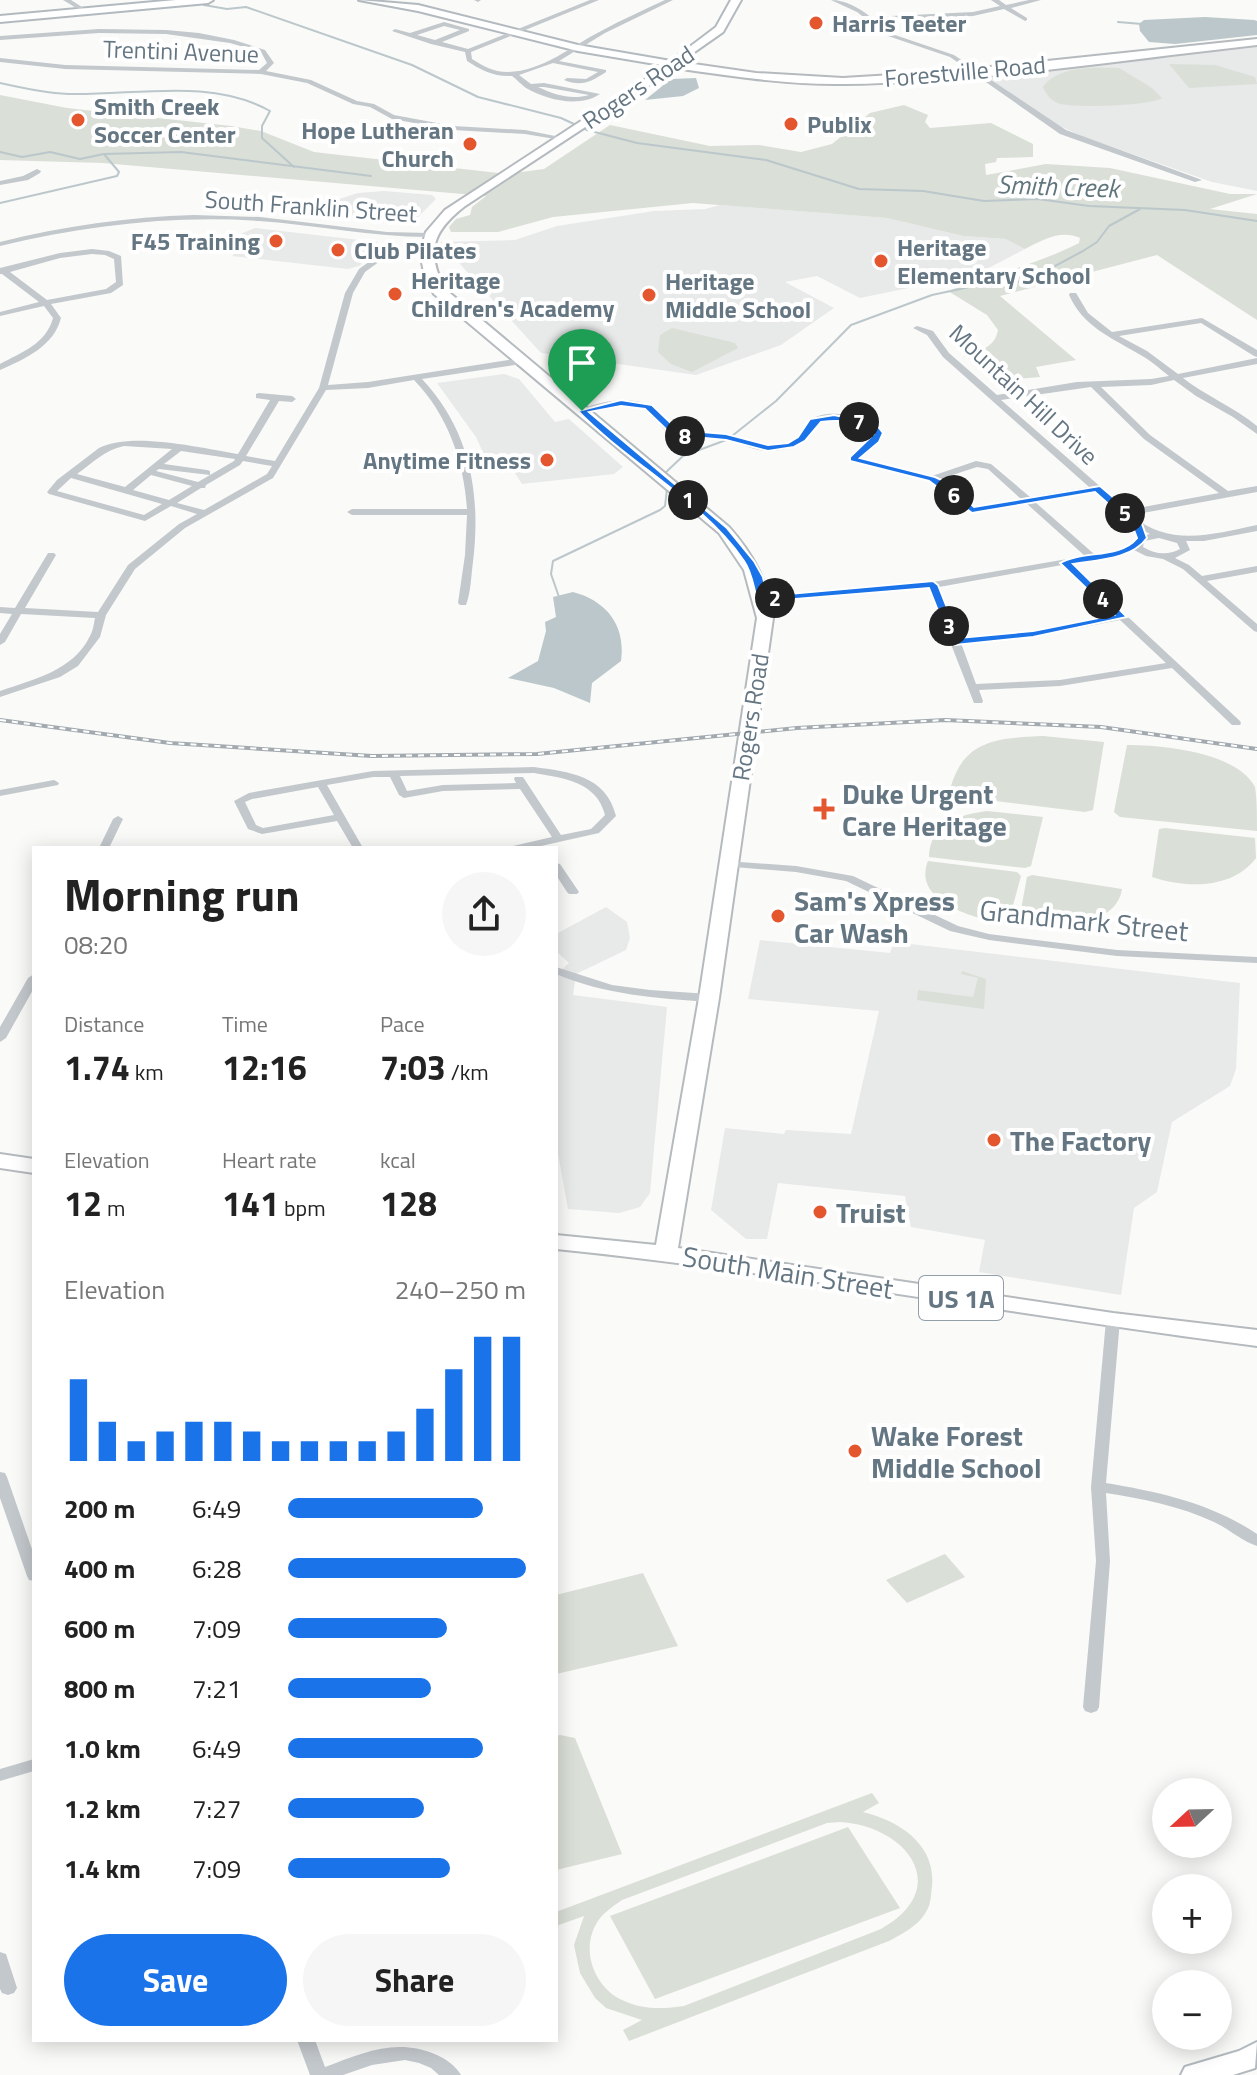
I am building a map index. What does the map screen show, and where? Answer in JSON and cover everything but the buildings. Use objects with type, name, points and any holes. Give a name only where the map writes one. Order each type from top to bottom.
[{"type":"main road","points":[[0,19],[208,0]]},
{"type":"main road","points":[[364,0],[418,8],[578,48],[673,64]]},
{"type":"main road","name":"Rogers Road","points":[[666,1253],[709,998],[726,864],[765,618],[758,577],[724,530],[439,291],[426,259],[429,235],[451,211],[708,40],[725,24],[736,0]]},
{"type":"main road","name":"Forestville Road","points":[[673,64],[756,76],[843,81],[1257,42]]},
{"type":"main road","points":[[0,1161],[32,1166]]},
{"type":"main road","name":"South Main Street","points":[[558,1242],[666,1253],[1113,1320],[1257,1338]]},
{"type":"main road","points":[[1194,2075],[1246,2060],[1257,2053]]},
{"type":"street","points":[[66,0],[85,11]]},
{"type":"street","points":[[395,31],[468,51],[596,0]]},
{"type":"street","points":[[520,80],[602,32],[670,0]]},
{"type":"street","points":[[834,0],[869,19],[890,35],[944,51],[1063,132],[1198,180]]},
{"type":"street","points":[[994,0],[1025,19]]},
{"type":"street","points":[[869,19],[951,16],[1007,9],[1038,0]]},
{"type":"street","points":[[411,35],[444,24],[467,30],[433,43]]},
{"type":"street","points":[[0,38],[98,31],[203,37],[263,51],[271,63],[261,72]]},
{"type":"street","points":[[468,51],[469,60],[483,69],[579,100],[597,94],[520,80]]},
{"type":"street","name":"Trentini Avenue","points":[[0,60],[65,67],[261,72],[309,81],[355,103],[372,105],[392,117],[453,128],[525,132],[561,138]]},
{"type":"street","points":[[520,80],[548,78],[582,82],[604,71],[555,62]]},
{"type":"street","points":[[0,183],[25,178],[37,171]]},
{"type":"street","name":"South Franklin Street","points":[[0,244],[86,225],[194,217],[262,219],[429,235]]},
{"type":"street","points":[[0,314],[115,288],[120,283],[118,258],[103,252],[82,252],[1,271]]},
{"type":"street","points":[[0,694],[56,675],[74,664],[95,637],[101,615],[131,567],[162,539],[258,485],[278,464],[323,388],[349,293],[362,271],[383,256]]},
{"type":"street","points":[[0,367],[45,341],[53,332],[57,318],[46,303],[1,271]]},
{"type":"street","points":[[1073,295],[1084,314],[1111,335],[1197,393],[1238,415],[1257,431]]},
{"type":"street","points":[[1111,335],[1202,320],[1257,354]]},
{"type":"street","name":"Mountain Hill Drive","points":[[917,328],[930,333],[946,355],[1137,524],[1159,535]]},
{"type":"street","points":[[323,388],[416,378],[522,361]]},
{"type":"street","points":[[995,398],[1176,377],[1257,361]]},
{"type":"street","points":[[416,378],[446,418],[463,453],[473,489],[463,603]]},
{"type":"street","points":[[1094,385],[1161,449],[1226,494]]},
{"type":"street","points":[[259,396],[292,399]]},
{"type":"street","points":[[276,398],[240,458],[231,469],[145,518],[52,492],[110,446],[135,442],[178,449],[240,458],[278,464]]},
{"type":"street","points":[[582,411],[621,403],[641,405],[648,407],[676,433],[726,437],[768,448],[790,445],[801,439],[813,421],[819,419],[834,417],[864,423],[873,426],[879,433],[876,440],[853,459],[932,479],[944,485],[972,510],[1097,488]]},
{"type":"street","points":[[128,489],[178,449]]},
{"type":"street","points":[[932,479],[976,464],[991,467],[1032,500],[1093,558]]},
{"type":"street","points":[[154,469],[202,486]]},
{"type":"street","points":[[154,469],[207,473]]},
{"type":"street","points":[[71,475],[204,513]]},
{"type":"street","points":[[1125,513],[1257,489]]},
{"type":"street","points":[[352,512],[473,512]]},
{"type":"street","name":"Mountain Hill Drive","points":[[1137,524],[1140,541]]},
{"type":"street","points":[[1118,553],[1159,535],[1204,538],[1257,528]]},
{"type":"street","points":[[1176,538],[1183,550],[1186,567]]},
{"type":"street","points":[[1166,557],[1204,538]]},
{"type":"street","points":[[1140,541],[1147,554]]},
{"type":"street","points":[[762,599],[933,585],[1118,553],[1147,554],[1166,557],[1186,567],[1257,629]]},
{"type":"street","points":[[0,642],[51,555]]},
{"type":"street","points":[[1065,563],[1236,723]]},
{"type":"street","points":[[1201,579],[1257,569]]},
{"type":"street","points":[[933,585],[978,701]]},
{"type":"street","points":[[0,610],[101,615]]},
{"type":"street","points":[[955,641],[1033,634],[1121,617]]},
{"type":"street","points":[[973,687],[1060,683],[1175,665]]},
{"type":"street","points":[[514,771],[559,840]]},
{"type":"street","points":[[340,817],[262,831],[252,827],[239,804],[243,797],[320,782],[395,773],[551,772],[594,786],[611,816],[595,831],[543,846]]},
{"type":"street","points":[[395,773],[395,780],[404,795],[443,788],[523,786]]},
{"type":"street","points":[[320,782],[357,846]]},
{"type":"street","points":[[0,793],[54,783]]},
{"type":"street","points":[[105,846],[118,819]]},
{"type":"street","name":"Grandmark Street","points":[[726,864],[796,869],[849,878],[954,929],[989,937],[1117,953],[1257,960]]},
{"type":"street","points":[[558,869],[573,892]]},
{"type":"street","points":[[558,971],[584,984],[600,987],[709,998]]},
{"type":"street","points":[[0,1038],[32,982]]},
{"type":"street","points":[[1091,1707],[1103,1561],[1098,1487],[1113,1320]]},
{"type":"street","points":[[0,1477],[32,1570]]},
{"type":"street","points":[[1098,1487],[1175,1500],[1238,1527],[1257,1541]]},
{"type":"street","points":[[0,1775],[32,1766]]},
{"type":"street","points":[[0,1959],[8,1988]]},
{"type":"street","points":[[307,2042],[320,2075],[393,2051],[431,2060],[452,2075]]},
{"type":"shaded area","points":[[1205,17],[1257,21],[1257,35],[1175,44],[1149,42],[1140,31],[1139,24],[1144,20]]},
{"type":"shaded area","points":[[1257,44],[1257,191],[1212,182],[1084,137],[1055,124],[985,75]]},
{"type":"shaded area","points":[[1169,64],[1215,65],[1255,77],[1257,84],[1189,88]]},
{"type":"shaded area","points":[[1119,68],[1152,88],[1162,98],[1129,104],[1069,105],[1052,100],[1043,87],[1068,71]]},
{"type":"shaded area","points":[[696,78],[699,88],[683,96],[645,100],[671,79]]},
{"type":"shaded area","points":[[0,95],[67,108],[261,131],[314,152],[507,174],[544,169],[610,125],[710,146],[759,145],[801,152],[832,144],[870,113],[904,105],[928,115],[925,122],[930,128],[991,123],[1033,144],[1033,157],[997,158],[996,162],[985,164],[986,175],[1046,164],[1110,168],[1230,194],[1257,194],[1210,209],[1257,214],[1257,320],[1157,255],[1000,296],[1076,360],[1036,367],[1040,377],[1016,379],[963,356],[990,345],[998,330],[987,315],[948,291],[1047,257],[1079,243],[1080,238],[1059,235],[1025,249],[1006,239],[963,236],[887,218],[693,203],[553,217],[498,232],[451,232],[449,227],[456,219],[470,215],[472,207],[486,196],[103,163],[0,160]]},
{"type":"shaded area","points":[[384,191],[432,195],[436,199],[414,221],[399,224],[331,217],[326,211],[336,200],[358,193]]},
{"type":"shaded area","name":"Heritage Middle School","points":[[720,205],[887,218],[963,236],[1007,239],[1025,249],[977,274],[860,298],[817,276],[785,282],[834,308],[781,345],[696,375],[541,353],[440,242],[515,240],[557,226],[654,211],[705,209]]},
{"type":"shaded area","points":[[255,228],[377,242],[386,253],[370,255],[359,266],[348,269],[232,256],[238,251],[238,235]]},
{"type":"shaded area","points":[[672,328],[735,343],[738,348],[692,372],[671,364],[658,352],[660,335]]},
{"type":"shaded area","points":[[504,374],[519,379],[555,422],[569,419],[623,467],[614,474],[522,484],[509,464],[485,457],[476,437],[437,383]]},
{"type":"shaded area","points":[[573,592],[596,602],[612,617],[622,648],[621,661],[592,683],[590,703],[554,688],[508,678],[538,661],[546,631],[545,622],[556,617],[553,597]]},
{"type":"shaded area","points":[[1043,736],[1104,742],[1093,810],[1085,812],[955,796],[951,786],[957,770],[975,750],[998,740]]},
{"type":"shaded area","points":[[1127,745],[1197,753],[1216,758],[1246,775],[1255,787],[1257,831],[1120,817],[1114,812]]},
{"type":"shaded area","points":[[987,811],[1043,817],[1031,866],[1025,868],[929,857],[931,845],[940,829],[957,818]]},
{"type":"shaded area","points":[[1159,829],[1255,838],[1256,858],[1234,876],[1207,884],[1179,883],[1152,877]]},
{"type":"shaded area","points":[[928,861],[1017,872],[1021,876],[1008,924],[965,913],[938,898],[929,888],[925,876]]},
{"type":"shaded area","points":[[1032,875],[1122,889],[1117,902],[1108,912],[1095,919],[1062,927],[1018,926],[1027,877]]},
{"type":"shaded area","points":[[606,907],[627,922],[630,938],[626,950],[576,974],[573,995],[667,1007],[650,1193],[640,1207],[619,1213],[568,1209],[558,1154],[558,973],[569,963],[558,953],[558,933]]},
{"type":"shaded area","points":[[760,940],[890,953],[894,942],[1240,983],[1236,1069],[1230,1086],[1172,1122],[1157,1192],[1134,1208],[1121,1295],[979,1272],[985,1240],[911,1227],[905,1196],[778,1183],[767,1239],[746,1239],[711,1210],[725,1128],[784,1134],[786,1130],[851,1134],[879,1011],[748,999]]},
{"type":"shaded area","points":[[962,971],[986,979],[984,1009],[917,1000],[918,990],[973,997],[978,978],[961,974]]},
{"type":"shaded area","points":[[945,1554],[965,1577],[907,1603],[886,1580]]},
{"type":"shaded area","points":[[643,1573],[678,1646],[558,1674],[558,1594]]},
{"type":"shaded area","points":[[558,1736],[575,1738],[622,1854],[558,1870]]},
{"type":"shaded area","points":[[872,1793],[879,1803],[863,1812],[902,1828],[921,1847],[932,1871],[930,1902],[924,1915],[889,1941],[629,2041],[623,2030],[642,2020],[606,2008],[595,1998],[580,1973],[574,1945],[584,1916],[558,1925],[558,1911]],"holes":[[[827,1823],[864,1826],[902,1847],[913,1862],[918,1878],[915,1896],[903,1913],[881,1929],[684,2006],[637,2006],[613,1994],[598,1978],[591,1958],[591,1936],[600,1918],[622,1900]]]},
{"type":"shaded area","points":[[848,1827],[900,1908],[655,1999],[610,1916]]},
{"type":"waterway","points":[[204,5],[227,9],[246,7],[412,65],[478,97],[561,118],[587,130],[637,143],[766,160],[859,189],[923,191],[984,201],[1038,199],[1089,206],[1185,210],[1257,221]]},
{"type":"waterway","points":[[1118,22],[1142,24]]},
{"type":"waterway","points":[[0,83],[59,93],[197,91],[247,101],[270,111],[262,126],[262,138],[293,166]]},
{"type":"waterway","name":"Smith Creek","points":[[0,152],[22,157],[50,152],[80,159],[104,154]]},
{"type":"waterway","name":"Smith Creek","points":[[104,154],[181,152],[293,166]]},
{"type":"waterway","points":[[0,203],[117,176],[119,172],[104,154]]},
{"type":"waterway","name":"Smith Creek","points":[[293,166],[371,176]]},
{"type":"waterway","points":[[732,436],[776,401],[851,325],[932,295],[974,286],[1027,281],[1083,251],[1097,242],[1109,226],[1140,209]]},
{"type":"waterway","points":[[664,474],[683,456],[726,440]]},
{"type":"waterway","points":[[559,597],[551,574],[553,561],[660,510],[665,506],[667,489]]},
{"type":"railway","points":[[0,720],[170,743],[372,756],[537,754],[797,728],[945,720],[1101,727],[1257,749]]},
{"type":"place","name":"Harris Teeter","points":[[816,23]]},
{"type":"place","name":"Smith Creek Soccer Center","points":[[78,120]]},
{"type":"place","name":"Publix","points":[[791,124]]},
{"type":"place","name":"Hope Lutheran Church","points":[[470,144]]},
{"type":"place","name":"F45 Training","points":[[276,241]]},
{"type":"place","name":"Club Pilates","points":[[338,250]]},
{"type":"place","name":"Heritage Elementary School","points":[[881,261]]},
{"type":"place","name":"Heritage Children's Academy","points":[[395,294]]},
{"type":"place","name":"Heritage Middle School","points":[[649,295]]},
{"type":"place","name":"Anytime Fitness","points":[[547,460]]},
{"type":"place","name":"Duke Urgent Care Heritage","points":[[824,809]]},
{"type":"place","name":"Sam's Xpress Car Wash","points":[[778,916]]},
{"type":"place","name":"The Factory","points":[[994,1140]]},
{"type":"place","name":"Truist","points":[[820,1212]]},
{"type":"place","name":"Wake Forest Middle School","points":[[855,1451]]},
{"type":"route","points":[[631,403],[648,407],[669,429],[685,436],[726,437],[768,448],[790,445],[801,439],[813,421],[819,419],[834,417],[864,423],[873,426],[879,433],[876,440],[853,459],[932,479],[944,485],[966,508],[972,510],[1097,488],[1137,524],[1142,538],[1137,545],[1118,553],[1065,563],[1121,617],[1033,634],[955,641],[933,585],[762,599],[758,577],[724,530],[582,411],[631,403]]}]
